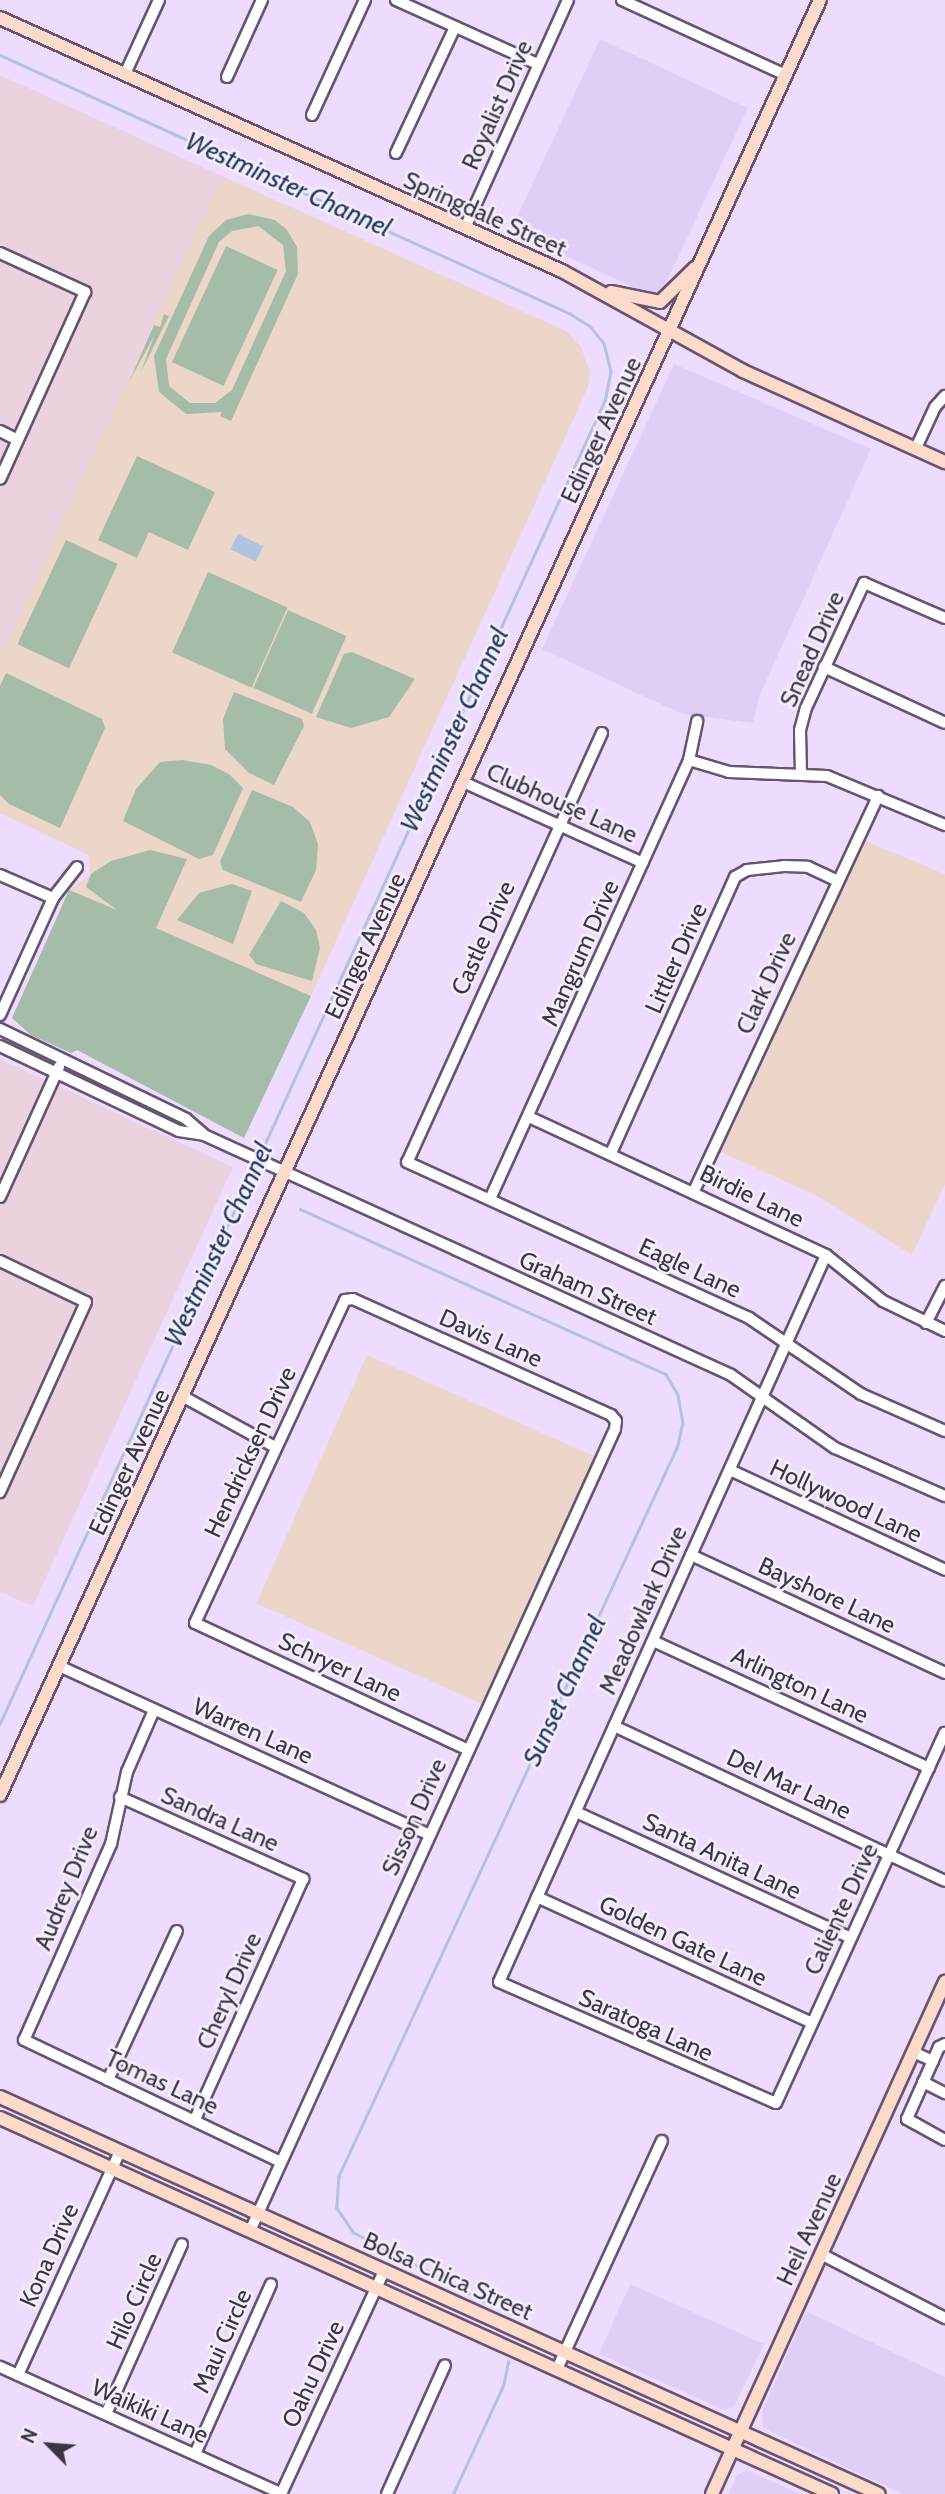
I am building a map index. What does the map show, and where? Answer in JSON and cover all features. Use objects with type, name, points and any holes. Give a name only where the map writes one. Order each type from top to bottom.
[{"type":"main road","name":"Edinger Avenue","points":[[0,1795],[820,0]]},
{"type":"main road","name":"Springdale Street","points":[[0,18],[597,289],[668,332],[945,462]]},
{"type":"main road","points":[[597,289],[660,302],[700,262]]},
{"type":"main road","name":"Heil Avenue","points":[[712,2494],[945,1982]]},
{"type":"main road","name":"Bolsa Chica Street","points":[[1,2099],[565,2350],[872,2492]]},
{"type":"main road","name":"Bolsa Chica Street","points":[[0,2118],[832,2494]]},
{"type":"street","points":[[125,74],[159,0]]},
{"type":"street","points":[[227,77],[262,0]]},
{"type":"street","points":[[312,115],[365,0]]},
{"type":"street","points":[[396,0],[538,64]]},
{"type":"street","name":"Royalist Drive","points":[[465,228],[568,0]]},
{"type":"street","points":[[622,0],[786,75]]},
{"type":"street","points":[[396,153],[455,26]]},
{"type":"street","points":[[0,253],[85,292],[0,479]]},
{"type":"street","points":[[916,448],[945,396]]},
{"type":"street","points":[[0,431],[18,440]]},
{"type":"street","name":"Snead Drive","points":[[801,774],[800,730],[824,667],[864,583],[945,618]]},
{"type":"street","points":[[824,667],[945,723]]},
{"type":"street","name":"Mangrum Drive","points":[[490,1199],[689,760],[697,721]]},
{"type":"street","name":"Castle Drive","points":[[407,1162],[557,823],[602,733]]},
{"type":"street","points":[[689,760],[729,772],[801,774],[844,781],[945,825]]},
{"type":"street","name":"Clubhouse Lane","points":[[463,782],[643,863]]},
{"type":"street","name":"Clark Drive","points":[[694,1191],[877,796]]},
{"type":"street","name":"Littler Drive","points":[[611,1153],[736,877],[747,870],[784,866],[808,867],[836,880]]},
{"type":"street","points":[[0,1015],[53,898],[77,867]]},
{"type":"street","points":[[0,874],[53,898]]},
{"type":"street","name":"Graham Street","points":[[0,1029],[186,1119],[204,1135]]},
{"type":"street","name":"Graham Street","points":[[0,1046],[179,1131],[204,1135],[245,1153],[731,1375],[801,1428],[835,1448],[945,1496]]},
{"type":"street","points":[[0,1198],[62,1060]]},
{"type":"street","name":"Birdie Lane","points":[[529,1118],[694,1191],[826,1255],[883,1301],[945,1331]]},
{"type":"street","name":"Eagle Lane","points":[[407,1162],[749,1318],[861,1394],[945,1431]]},
{"type":"street","name":"Meadowlark Drive","points":[[499,1982],[826,1255]]},
{"type":"street","points":[[0,1261],[86,1302],[0,1492]]},
{"type":"street","points":[[926,1323],[945,1286]]},
{"type":"street","name":"Davis Lane","points":[[345,1300],[353,1299],[562,1392],[616,1421]]},
{"type":"street","name":"Hendricksen Drive","points":[[195,1623],[345,1300]]},
{"type":"street","points":[[182,1396],[275,1447]]},
{"type":"street","name":"Sisson Drive","points":[[250,2231],[616,1421]]},
{"type":"street","name":"Hollywood Lane","points":[[730,1470],[945,1570]]},
{"type":"street","name":"Bayshore Lane","points":[[691,1555],[945,1673]]},
{"type":"street","name":"Schryer Lane","points":[[195,1623],[468,1750]]},
{"type":"street","name":"Arlington Lane","points":[[653,1641],[929,1768]]},
{"type":"street","name":"Warren Lane","points":[[59,1666],[429,1835]]},
{"type":"street","name":"Audrey Drive","points":[[24,2040],[111,1844],[120,1797],[154,1710]]},
{"type":"street","name":"Del Mar Lane","points":[[614,1726],[945,1881]]},
{"type":"street","name":"Caliente Drive","points":[[776,2103],[945,1733]]},
{"type":"street","name":"Sandra Lane","points":[[120,1797],[303,1879]]},
{"type":"street","name":"Santa Anita Lane","points":[[576,1812],[851,1938]]},
{"type":"street","name":"Cheryl Drive","points":[[194,2121],[303,1879]]},
{"type":"street","name":"Golden Gate Lane","points":[[537,1897],[812,2023]]},
{"type":"street","points":[[108,2080],[177,1930]]},
{"type":"street","name":"Saratoga Lane","points":[[499,1982],[776,2103]]},
{"type":"street","name":"Tomas Lane","points":[[24,2040],[281,2162]]},
{"type":"street","points":[[945,2044],[923,2082],[908,2123],[945,2140]]},
{"type":"street","points":[[913,2052],[933,2061]]},
{"type":"street","points":[[923,2082],[945,2092]]},
{"type":"street","points":[[557,2369],[662,2141]]},
{"type":"street","name":"Kona Drive","points":[[18,2375],[119,2153]]},
{"type":"street","name":"Hilo Circle","points":[[106,2414],[182,2244]]},
{"type":"street","points":[[821,2254],[945,2318]]},
{"type":"street","name":"Oahu Drive","points":[[281,2494],[384,2271]]},
{"type":"street","name":"Maui Circle","points":[[195,2454],[271,2284]]},
{"type":"street","points":[[387,2494],[445,2365]]},
{"type":"street","name":"Waikiki Lane","points":[[0,2367],[281,2494]]},
{"type":"shaded area","points":[[600,39],[748,108],[659,299],[511,230]]},
{"type":"shaded area","points":[[0,75],[222,176],[0,657]]},
{"type":"shaded area","points":[[222,176],[566,331],[581,347],[590,372],[588,387],[311,996],[69,890],[90,875],[89,855],[0,813],[0,657]]},
{"type":"shaded area","points":[[674,364],[871,449],[759,697],[753,723],[682,714],[542,649]]},
{"type":"shaded area","points":[[865,841],[945,874],[945,1184],[912,1255],[819,1197],[721,1152]]},
{"type":"shaded area","points":[[0,1059],[233,1167],[33,1606],[0,1592]]},
{"type":"shaded area","points":[[367,1355],[597,1457],[487,1706],[256,1603]]},
{"type":"shaded area","points":[[630,2284],[764,2344],[734,2407],[724,2410],[599,2354]]},
{"type":"shaded area","points":[[806,2311],[945,2377],[945,2494],[903,2494],[763,2428],[762,2412]]},
{"type":"shaded area","points":[[746,2470],[801,2494],[728,2494],[737,2475]]},
{"type":"green space","points":[[248,214],[275,220],[287,230],[297,247],[298,274],[231,421],[220,416],[222,412],[186,414],[159,392],[154,356],[209,236],[226,220]],"holes":[[[258,226],[283,245],[286,271],[232,390],[215,403],[190,403],[169,386],[166,359],[219,242],[232,231]]]},
{"type":"green space","points":[[226,246],[278,270],[224,386],[172,362]]},
{"type":"green space","points":[[164,314],[169,316],[141,372],[154,336],[129,382],[154,325],[160,327]]},
{"type":"green space","points":[[137,456],[215,492],[188,550],[149,532],[137,558],[98,540]]},
{"type":"green space","points":[[66,540],[118,564],[69,668],[17,644]]},
{"type":"green space","points":[[208,572],[287,607],[252,688],[172,652]]},
{"type":"green space","points":[[288,610],[346,636],[312,714],[253,688]]},
{"type":"green space","points":[[352,652],[415,679],[389,717],[351,728],[316,717],[344,654]]},
{"type":"green space","points":[[6,673],[102,719],[105,728],[60,828],[9,804],[0,795],[0,686]]},
{"type":"green space","points":[[234,692],[302,719],[304,726],[274,785],[249,773],[225,749],[223,719]]},
{"type":"green space","points":[[182,760],[211,765],[229,774],[243,788],[213,855],[199,859],[123,821],[136,789],[160,762]]},
{"type":"green space","points":[[252,790],[293,807],[310,822],[318,845],[316,870],[301,902],[223,870],[220,862]]},
{"type":"green space","points":[[150,850],[187,859],[156,928],[311,996],[244,1138],[77,1050],[71,1053],[31,1035],[12,1018],[69,890],[117,910],[86,887],[91,874],[111,861]]},
{"type":"green space","points":[[232,884],[252,891],[233,944],[177,920],[199,893]]},
{"type":"green space","points":[[281,901],[304,913],[316,930],[320,948],[312,981],[256,964],[249,955]]},
{"type":"water","points":[[238,534],[263,546],[256,562],[231,549]]},
{"type":"waterway","name":"Westminster Channel","points":[[0,55],[569,313],[590,326],[604,343],[611,371],[605,401],[0,1724]]},
{"type":"waterway","name":"Sunset Channel","points":[[300,1209],[666,1374],[678,1395],[683,1423],[677,1448],[339,2176],[337,2208],[353,2232],[486,2302]]},
{"type":"waterway","name":"Sunset Channel","points":[[453,2494],[503,2386],[508,2362]]}]
